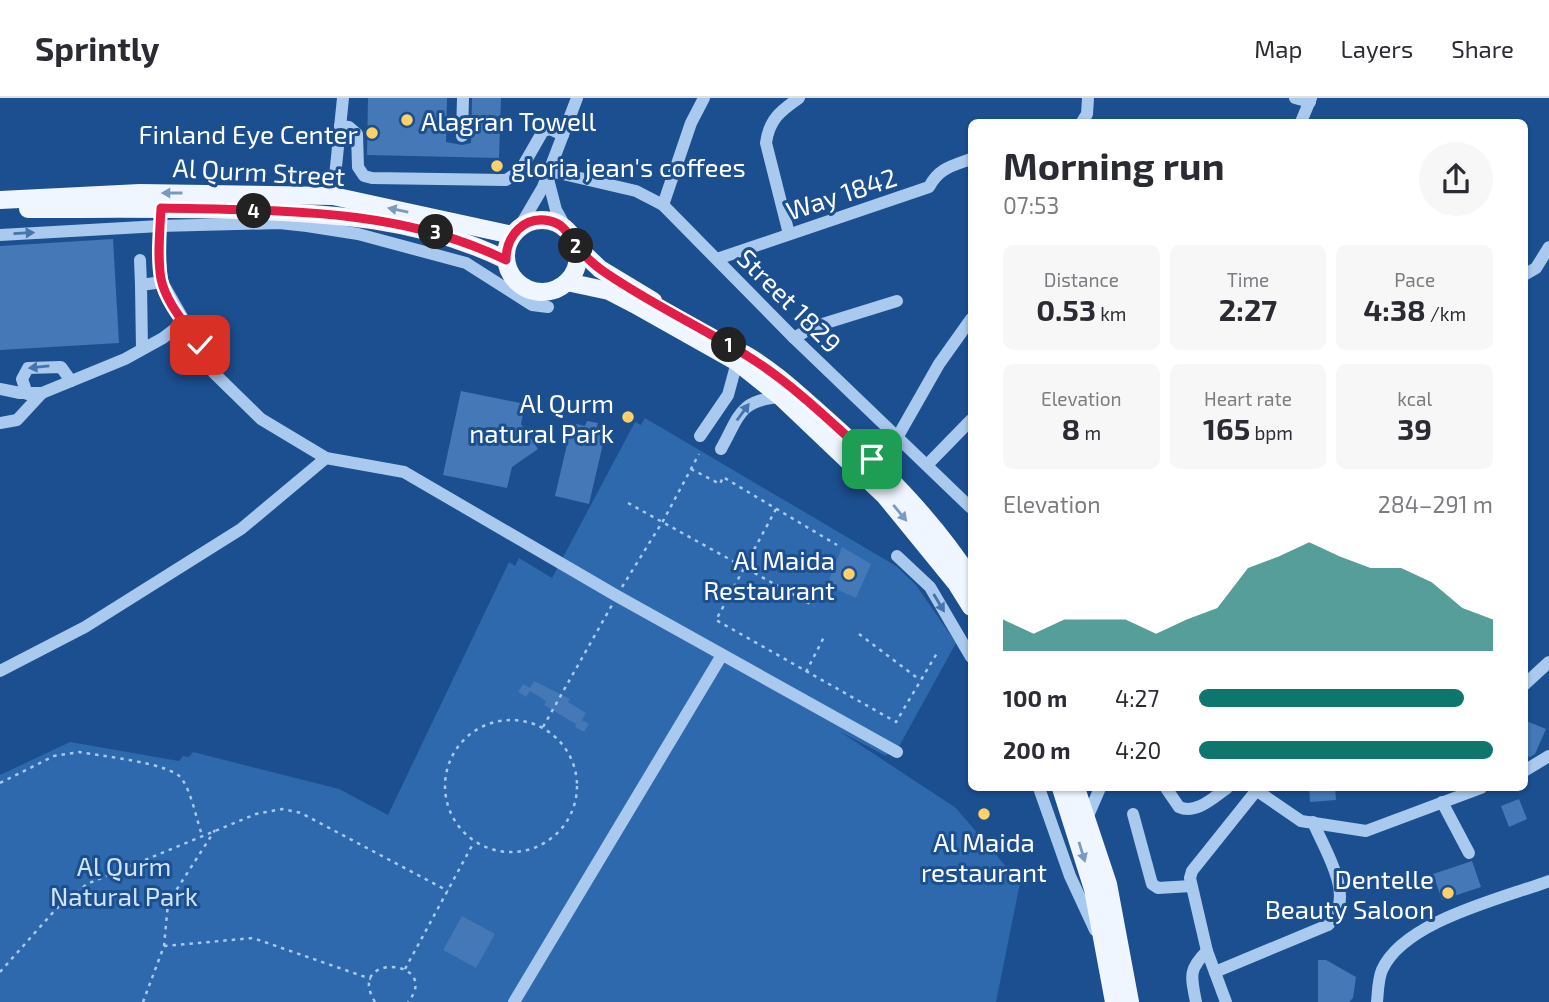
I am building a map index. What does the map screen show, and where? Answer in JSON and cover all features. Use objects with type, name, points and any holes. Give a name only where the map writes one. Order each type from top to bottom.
[{"type":"main road","name":"Al Qurm Street","points":[[0,200],[140,192],[333,196],[515,231]]},
{"type":"main road","name":"Al Qurm Street","points":[[0,208],[160,217],[325,213],[433,231],[473,244],[506,260]]},
{"type":"main road","points":[[577,247],[577,266],[567,282],[547,292],[524,288],[509,271],[506,260],[506,251],[515,231],[536,220],[548,220],[567,230],[577,247],[600,269],[751,358],[802,397],[895,483],[920,511],[968,575]]},
{"type":"main road","points":[[567,282],[609,291],[737,362],[781,397],[885,496],[956,583],[968,602]]},
{"type":"main road","points":[[1062,791],[1093,889],[1108,957],[1114,1002]]},
{"type":"main road","points":[[1077,791],[1108,884],[1130,1002]]},
{"type":"street","points":[[333,196],[343,98]]},
{"type":"street","points":[[462,136],[463,98]]},
{"type":"street","points":[[515,231],[538,198],[577,98]]},
{"type":"street","points":[[663,205],[691,123],[704,98]]},
{"type":"street","points":[[789,234],[766,143],[768,129],[774,117],[799,98]]},
{"type":"street","points":[[1084,119],[1087,114],[1088,98]]},
{"type":"street","points":[[1295,98],[1310,100],[1302,119]]},
{"type":"street","points":[[340,126],[349,127],[356,134],[360,173],[372,178],[506,180],[520,171],[543,131],[550,130],[563,135]]},
{"type":"street","name":"Way 1842","points":[[717,259],[929,187],[936,174],[943,169],[968,160]]},
{"type":"street","points":[[549,174],[552,199],[567,230]]},
{"type":"street","name":"Street 1829","points":[[549,174],[636,191],[663,205],[793,338],[968,505]]},
{"type":"street","points":[[0,234],[133,227],[160,217],[279,223],[358,234],[466,263],[532,305],[548,307]]},
{"type":"street","points":[[160,217],[162,282],[214,373],[261,419],[326,458],[404,472],[722,656],[897,752]]},
{"type":"street","points":[[1528,273],[1536,268],[1549,247]]},
{"type":"street","points":[[140,260],[142,349]]},
{"type":"street","points":[[141,285],[162,282]]},
{"type":"street","points":[[793,338],[813,327],[897,301]]},
{"type":"street","points":[[0,423],[17,420],[42,393],[125,359],[163,338],[184,322]]},
{"type":"street","points":[[898,436],[939,364],[968,323]]},
{"type":"street","points":[[700,436],[728,395],[737,362]]},
{"type":"street","points":[[25,409],[22,379],[28,368],[61,367],[71,381]]},
{"type":"street","points":[[0,389],[42,393]]},
{"type":"street","points":[[721,449],[745,407],[754,401],[781,397]]},
{"type":"street","points":[[928,464],[968,423]]},
{"type":"street","points":[[0,671],[85,627],[242,529],[326,458]]},
{"type":"street","points":[[897,556],[930,587],[968,652]]},
{"type":"street","points":[[514,1002],[722,656]]},
{"type":"street","points":[[1528,681],[1549,662]]},
{"type":"street","points":[[1528,769],[1549,756]]},
{"type":"street","points":[[1040,791],[1070,876],[1108,957]]},
{"type":"street","points":[[1087,818],[1099,791]]},
{"type":"street","points":[[1168,791],[1183,810],[1197,808],[1218,791]]},
{"type":"street","points":[[1226,1002],[1207,951],[1191,886],[1192,871],[1253,791]]},
{"type":"street","points":[[1258,791],[1301,821],[1366,831],[1473,791]]},
{"type":"street","points":[[1442,802],[1469,853]]},
{"type":"street","points":[[1133,814],[1152,884],[1157,888],[1191,886]]},
{"type":"street","points":[[1215,972],[1328,925],[1335,919],[1342,898],[1340,886],[1313,822]]},
{"type":"street","points":[[1377,1002],[1381,971],[1398,947],[1419,932],[1429,925],[1549,881]]},
{"type":"street","points":[[1196,1002],[1191,979],[1193,965],[1207,951]]},
{"type":"path","points":[[691,469],[720,484],[723,477],[837,545]]},
{"type":"path","points":[[628,503],[814,606]]},
{"type":"path","points":[[776,509],[716,620],[896,722],[937,653]]},
{"type":"path","points":[[859,634],[920,680]]},
{"type":"path","points":[[806,672],[825,635]]},
{"type":"path","points":[[501,720],[524,720],[543,727],[559,740],[574,762],[578,782],[573,812],[559,833],[543,845],[527,851],[503,853],[474,842],[454,823],[444,792],[445,772],[454,750],[476,729],[501,720]]},
{"type":"path","points":[[0,783],[65,752],[79,752],[163,768],[177,773],[184,781],[202,835]]},
{"type":"path","points":[[0,972],[56,909],[87,884],[256,814],[282,809],[301,813],[448,891]]},
{"type":"path","points":[[143,1002],[164,946],[169,903],[215,830]]},
{"type":"path","points":[[405,969],[474,842]]},
{"type":"path","points":[[164,946],[253,938],[372,979]]},
{"type":"path","points":[[376,1002],[370,989],[372,979],[385,966],[396,965],[411,975],[415,987],[408,1002]]},
{"type":"green space","name":"Al Qurm Natural Park","points":[[645,418],[896,566],[916,585],[956,643],[896,752],[890,749],[886,756],[839,731],[956,808],[1020,883],[996,1002],[0,1002],[0,775],[70,742],[179,761],[193,752],[339,789],[388,815],[509,562],[515,566],[519,558],[552,578],[635,422],[641,425]]},
{"type":"building","name":"Alagran Towell","points":[[368,98],[447,98],[446,142],[462,145],[471,143],[472,98],[501,98],[499,158],[367,155]]},
{"type":"building","points":[[113,239],[119,343],[0,350],[0,246]]},
{"type":"building","points":[[461,391],[525,404],[521,424],[538,449],[512,467],[507,488],[443,475]]},
{"type":"building","points":[[587,421],[598,423],[596,429],[606,431],[589,504],[555,496],[572,423],[585,426]]},
{"type":"building","name":"Al Maida Restaurant","points":[[842,547],[871,564],[856,598],[827,585]]},
{"type":"building","points":[[534,681],[570,699],[568,702],[586,713],[582,720],[589,724],[584,732],[575,727],[576,724],[544,705],[546,701],[530,691],[526,697],[518,692],[523,684],[530,688]]},
{"type":"building","points":[[1528,722],[1546,729],[1535,754],[1530,757]]},
{"type":"building","points":[[1309,791],[1335,791],[1336,800],[1310,802]]},
{"type":"building","points":[[1519,799],[1527,819],[1509,827],[1501,806]]},
{"type":"building","points":[[1472,861],[1481,887],[1442,900],[1433,874]]},
{"type":"building","points":[[462,916],[495,934],[476,968],[443,950]]},
{"type":"building","points":[[1318,960],[1326,960],[1356,977],[1353,998],[1349,1002],[1318,1002]]},
{"type":"place","name":"Alagran Towell","points":[[407,120]]},
{"type":"place","name":"Finland Eye Center","points":[[372,133]]},
{"type":"place","name":"gloria jean's coffees","points":[[497,166]]},
{"type":"place","name":"Al Qurm natural Park","points":[[628,417]]},
{"type":"place","name":"Al Maida Restaurant","points":[[849,574]]},
{"type":"place","name":"Al Maida restaurant","points":[[984,814]]},
{"type":"place","name":"Dentelle Beauty Saloon","points":[[1448,893]]},
{"type":"route","points":[[200,345],[176,311],[162,282],[159,250],[161,208],[325,213],[365,218],[433,231],[473,244],[506,260],[508,243],[519,228],[536,220],[548,220],[567,230],[577,247],[600,269],[751,358],[802,397],[872,459]]}]
